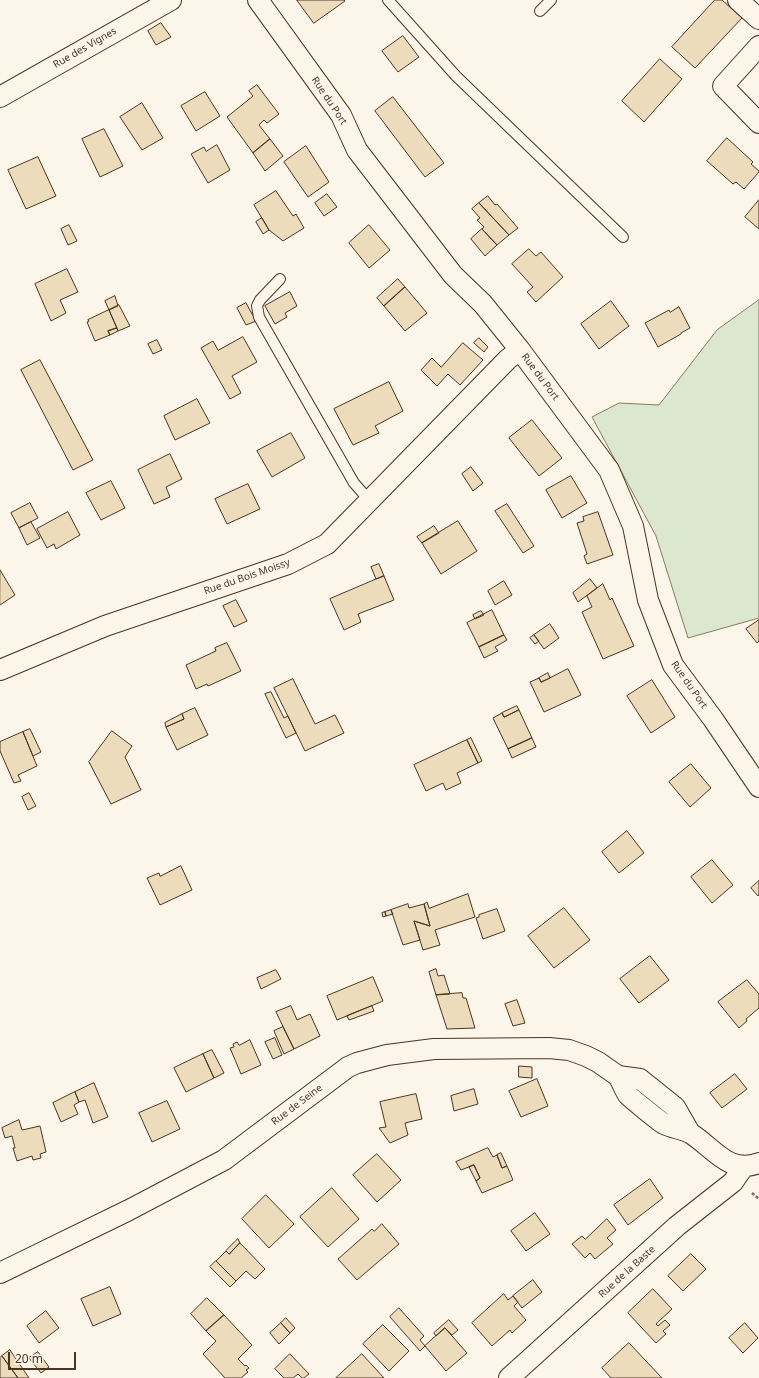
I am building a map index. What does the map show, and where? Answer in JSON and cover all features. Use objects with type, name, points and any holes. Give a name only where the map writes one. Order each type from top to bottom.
[{"type":"street","name":"Rue des Vignes","points":[[0,97],[171,0]]},
{"type":"street","name":"Rue du Port","points":[[258,0],[341,116],[357,150],[453,275],[483,304],[520,350],[609,470],[633,526],[648,600],[673,665],[713,719],[759,787]]},
{"type":"street","points":[[738,0],[759,20]]},
{"type":"street","points":[[759,46],[723,86],[759,123]]},
{"type":"street","name":"Rue du Bois Moissy","points":[[0,670],[105,626],[288,564],[327,544],[508,359],[520,350]]},
{"type":"street","name":"Rue de Seine","points":[[0,1272],[129,1210],[224,1160],[348,1067],[387,1055],[434,1049],[550,1048],[569,1050],[598,1062],[618,1076],[640,1079],[675,1107],[690,1133],[718,1157],[731,1163],[752,1164]]},
{"type":"street","name":"Rue de la Baste","points":[[509,1378],[678,1226],[733,1182],[752,1164]]},
{"type":"lane","points":[[388,0],[456,76],[623,237]]},
{"type":"lane","points":[[540,11],[551,0]]},
{"type":"lane","points":[[280,279],[260,300],[257,306],[259,317],[354,483],[370,500]]},
{"type":"path","points":[[749,1191],[759,1199]]},
{"type":"green space","points":[[759,300],[759,618],[688,638],[656,536],[592,417],[619,403],[659,405],[717,330]]},
{"type":"building","points":[[297,0],[344,0],[345,1],[314,23]]},
{"type":"building","points":[[715,0],[722,0],[742,18],[695,68],[672,47]]},
{"type":"building","points":[[161,23],[171,37],[156,45],[148,31]]},
{"type":"building","points":[[403,36],[419,57],[398,72],[382,51]]},
{"type":"building","points":[[660,59],[682,79],[644,122],[622,101]]},
{"type":"building","points":[[257,85],[279,114],[267,123],[264,120],[259,125],[270,139],[253,153],[227,117],[253,96],[249,91]]},
{"type":"building","points":[[205,92],[220,116],[196,131],[181,106]]},
{"type":"building","points":[[393,97],[444,163],[425,177],[375,111]]},
{"type":"building","points":[[142,103],[163,138],[142,150],[120,117]]},
{"type":"building","points":[[104,129],[123,166],[100,177],[82,139]]},
{"type":"building","points":[[727,138],[753,162],[751,164],[759,171],[744,189],[736,182],[733,184],[707,161]]},
{"type":"building","points":[[270,139],[283,156],[265,171],[253,153]]},
{"type":"building","points":[[217,145],[230,170],[208,183],[191,154],[204,147],[206,151]]},
{"type":"building","points":[[306,146],[329,182],[308,197],[284,162]]},
{"type":"building","points":[[38,157],[56,196],[26,209],[8,170]]},
{"type":"building","points":[[276,191],[293,216],[296,214],[304,228],[283,241],[269,230],[254,205]]},
{"type":"building","points":[[327,194],[337,207],[324,216],[315,203]]},
{"type":"building","points":[[488,196],[518,228],[509,235],[479,203]]},
{"type":"building","points":[[759,200],[759,229],[745,217]]},
{"type":"building","points":[[479,203],[509,235],[497,245],[482,229],[484,227],[477,220],[480,218],[472,209]]},
{"type":"building","points":[[262,218],[269,230],[263,234],[256,222]]},
{"type":"building","points":[[69,225],[77,241],[68,245],[61,229]]},
{"type":"building","points":[[369,225],[390,250],[369,268],[349,243]]},
{"type":"building","points":[[482,229],[497,245],[485,256],[471,239]]},
{"type":"building","points":[[529,249],[536,256],[541,252],[563,277],[536,302],[527,292],[533,287],[512,264]]},
{"type":"building","points":[[67,269],[78,292],[60,300],[66,313],[51,321],[35,284]]},
{"type":"building","points":[[398,279],[405,287],[384,306],[377,298]]},
{"type":"building","points":[[405,287],[427,313],[405,331],[384,306]]},
{"type":"building","points":[[290,292],[297,306],[285,313],[287,317],[275,324],[265,306]]},
{"type":"building","points":[[115,296],[118,306],[109,310],[105,301]]},
{"type":"building","points":[[611,301],[629,326],[599,349],[581,324]]},
{"type":"building","points":[[246,303],[256,321],[246,325],[237,308]]},
{"type":"building","points":[[119,305],[130,326],[118,331],[109,310]]},
{"type":"building","points":[[679,307],[690,328],[658,347],[645,323],[669,310],[670,312]]},
{"type":"building","points":[[109,310],[117,328],[108,331],[110,335],[95,341],[87,322],[89,321],[88,320]]},
{"type":"building","points":[[117,328],[118,331],[110,335],[108,331]]},
{"type":"building","points":[[243,337],[257,362],[232,376],[241,393],[230,399],[201,348],[213,341],[218,350]]},
{"type":"building","points":[[479,338],[488,347],[484,352],[474,343]]},
{"type":"building","points":[[157,340],[162,350],[153,354],[148,344]]},
{"type":"building","points":[[463,343],[483,360],[460,385],[448,374],[437,386],[421,370],[432,358],[441,367]]},
{"type":"building","points":[[40,360],[93,460],[73,470],[21,370]]},
{"type":"building","points":[[389,382],[403,411],[375,426],[379,433],[353,445],[334,409]]},
{"type":"building","points":[[197,399],[210,423],[175,440],[164,416]]},
{"type":"building","points":[[532,420],[562,458],[539,476],[509,438]]},
{"type":"building","points":[[291,433],[305,458],[272,477],[257,451]]},
{"type":"building","points":[[170,454],[182,479],[166,487],[170,497],[154,504],[138,470]]},
{"type":"building","points":[[471,467],[483,483],[473,491],[462,474]]},
{"type":"building","points":[[571,476],[587,503],[562,518],[546,490]]},
{"type":"building","points":[[111,481],[125,508],[101,520],[86,493]]},
{"type":"building","points":[[248,484],[260,509],[227,524],[215,499]]},
{"type":"building","points":[[30,503],[38,518],[19,528],[11,513]]},
{"type":"building","points":[[507,504],[534,546],[523,553],[495,511]]},
{"type":"building","points":[[68,512],[80,535],[56,549],[54,544],[47,548],[37,529]]},
{"type":"building","points":[[598,512],[613,555],[587,564],[584,556],[587,554],[577,523],[584,521],[583,517]]},
{"type":"building","points":[[458,521],[477,551],[441,574],[422,543]]},
{"type":"building","points":[[31,522],[40,538],[27,545],[19,528]]},
{"type":"building","points":[[434,526],[439,533],[422,543],[417,537]]},
{"type":"building","points":[[379,564],[384,576],[376,579],[371,567]]},
{"type":"building","points":[[0,570],[15,595],[0,605]]},
{"type":"building","points":[[384,576],[394,600],[358,614],[361,622],[344,630],[330,599]]},
{"type":"building","points":[[590,579],[597,588],[578,602],[573,593]]},
{"type":"building","points":[[504,581],[512,595],[495,605],[488,591]]},
{"type":"building","points":[[603,584],[610,600],[612,598],[634,646],[603,659],[582,612],[592,607],[587,596]]},
{"type":"building","points":[[236,600],[247,621],[234,627],[223,606]]},
{"type":"building","points":[[492,610],[504,635],[479,647],[467,623]]},
{"type":"building","points":[[481,611],[484,615],[475,619],[473,615]]},
{"type":"building","points":[[759,620],[759,641],[757,643],[746,629]]},
{"type":"building","points":[[550,624],[559,638],[544,649],[534,635]]},
{"type":"building","points":[[504,635],[507,640],[495,647],[498,651],[484,658],[479,647]]},
{"type":"building","points":[[534,635],[539,641],[535,644],[530,638]]},
{"type":"building","points":[[227,643],[241,671],[208,686],[207,684],[196,689],[186,665],[216,651],[215,648]]},
{"type":"building","points":[[568,669],[581,695],[544,712],[530,682],[539,678],[541,682]]},
{"type":"building","points":[[548,673],[550,678],[541,682],[539,678]]},
{"type":"building","points":[[293,679],[315,724],[335,715],[344,733],[305,751],[274,688]]},
{"type":"building","points":[[652,680],[675,717],[651,733],[627,696]]},
{"type":"building","points":[[271,692],[284,718],[288,716],[296,733],[286,738],[265,694]]},
{"type":"building","points":[[517,706],[519,710],[504,717],[502,713]]},
{"type":"building","points":[[195,708],[208,735],[177,750],[166,727],[184,719],[182,714]]},
{"type":"building","points":[[519,710],[532,738],[508,749],[493,718],[502,713],[504,717]]},
{"type":"building","points":[[182,714],[184,719],[166,727],[165,723]]},
{"type":"building","points":[[30,729],[41,752],[33,756],[23,732]]},
{"type":"building","points":[[112,731],[132,746],[125,757],[141,790],[111,804],[89,762]]},
{"type":"building","points":[[23,732],[37,766],[18,775],[21,781],[14,783],[0,751],[0,742]]},
{"type":"building","points":[[471,738],[482,761],[478,763],[467,740]]},
{"type":"building","points":[[532,738],[536,747],[512,758],[508,749]]},
{"type":"building","points":[[467,740],[478,763],[457,773],[461,783],[446,790],[443,783],[426,791],[414,765]]},
{"type":"building","points":[[691,764],[711,788],[690,807],[669,782]]},
{"type":"building","points":[[29,793],[36,806],[28,810],[22,797]]},
{"type":"building","points":[[627,831],[644,853],[619,873],[602,852]]},
{"type":"building","points":[[712,860],[733,885],[712,903],[691,877]]},
{"type":"building","points":[[181,866],[192,890],[160,905],[147,878],[159,873],[160,876]]},
{"type":"building","points":[[759,881],[759,895],[758,896],[751,888]]},
{"type":"building","points":[[468,894],[475,917],[435,930],[440,945],[423,950],[414,921],[430,926],[424,904],[427,902],[429,908]]},
{"type":"building","points":[[408,904],[409,908],[424,904],[430,926],[414,921],[420,940],[403,945],[391,910]]},
{"type":"building","points":[[564,908],[590,940],[554,968],[528,936]]},
{"type":"building","points":[[497,909],[505,931],[483,939],[476,918],[479,917],[479,915]]},
{"type":"building","points":[[391,910],[393,914],[386,916],[385,912]]},
{"type":"building","points":[[385,912],[386,916],[383,917],[382,913]]},
{"type":"building","points":[[650,956],[669,980],[639,1003],[620,979]]},
{"type":"building","points":[[436,969],[438,976],[444,975],[450,994],[436,995],[429,972]]},
{"type":"building","points":[[276,970],[281,979],[261,989],[257,978]]},
{"type":"building","points":[[373,977],[383,1001],[337,1020],[327,996]]},
{"type":"building","points":[[747,980],[759,994],[759,1008],[746,1019],[747,1021],[739,1028],[718,1002]]},
{"type":"building","points":[[462,993],[463,998],[466,998],[475,1028],[447,1029],[436,995]]},
{"type":"building","points":[[517,1000],[525,1023],[513,1026],[505,1004]]},
{"type":"building","points":[[291,1006],[297,1020],[310,1014],[320,1036],[294,1049],[276,1012]]},
{"type":"building","points":[[372,1006],[374,1011],[349,1020],[347,1016]]},
{"type":"building","points":[[283,1027],[294,1049],[284,1054],[274,1031]]},
{"type":"building","points":[[275,1038],[282,1055],[273,1059],[265,1042]]},
{"type":"building","points":[[250,1040],[261,1065],[241,1074],[230,1048],[234,1047],[233,1044],[237,1042],[239,1045]]},
{"type":"building","points":[[212,1050],[224,1073],[214,1078],[203,1054]]},
{"type":"building","points":[[203,1054],[214,1078],[186,1092],[174,1068]]},
{"type":"building","points":[[519,1066],[532,1067],[532,1078],[519,1077]]},
{"type":"building","points":[[735,1074],[747,1089],[722,1108],[710,1093]]},
{"type":"building","points":[[537,1079],[548,1106],[521,1117],[509,1091]]},
{"type":"building","points":[[94,1083],[108,1117],[93,1123],[85,1100],[79,1102],[75,1092]]},
{"type":"building","points":[[474,1089],[478,1104],[454,1111],[451,1096]]},
{"type":"building","points":[[75,1092],[79,1102],[74,1105],[78,1114],[61,1122],[53,1103]]},
{"type":"building","points":[[416,1094],[422,1119],[405,1123],[408,1135],[390,1143],[379,1128],[386,1127],[380,1102]]},
{"type":"building","points":[[167,1101],[180,1129],[152,1142],[139,1113]]},
{"type":"building","points":[[19,1120],[22,1130],[40,1126],[46,1152],[40,1154],[41,1158],[33,1160],[32,1156],[17,1161],[13,1148],[15,1148],[12,1136],[5,1138],[2,1128]]},
{"type":"building","points":[[488,1148],[493,1157],[497,1155],[502,1168],[507,1166],[513,1180],[482,1193],[476,1181],[480,1178],[474,1165],[461,1170],[456,1162]]},
{"type":"building","points":[[501,1153],[507,1166],[502,1168],[497,1155]]},
{"type":"building","points":[[377,1154],[401,1180],[377,1202],[353,1175]]},
{"type":"building","points":[[474,1165],[480,1178],[476,1181],[469,1167]]},
{"type":"building","points":[[650,1179],[663,1198],[628,1225],[614,1205]]},
{"type":"building","points":[[332,1188],[359,1219],[328,1247],[300,1217]]},
{"type":"building","points":[[266,1195],[294,1224],[269,1248],[242,1219]]},
{"type":"building","points":[[535,1213],[550,1234],[526,1251],[511,1231]]},
{"type":"building","points":[[607,1219],[616,1230],[607,1238],[613,1244],[595,1259],[590,1253],[585,1258],[572,1244],[582,1236],[585,1239]]},
{"type":"building","points":[[382,1224],[399,1244],[357,1280],[338,1259],[372,1229],[374,1231]]},
{"type":"building","points":[[238,1239],[240,1243],[229,1254],[226,1251]]},
{"type":"building","points":[[240,1243],[265,1269],[255,1279],[246,1271],[236,1281],[216,1261],[226,1251],[229,1254]]},
{"type":"building","points":[[691,1254],[706,1269],[683,1291],[668,1276]]},
{"type":"building","points":[[216,1261],[236,1281],[230,1287],[210,1267]]},
{"type":"building","points":[[533,1280],[542,1292],[522,1308],[513,1296]]},
{"type":"building","points":[[110,1287],[121,1314],[93,1326],[81,1299]]},
{"type":"building","points":[[653,1289],[672,1309],[656,1324],[658,1326],[665,1320],[670,1325],[663,1331],[666,1334],[656,1343],[628,1313]]},
{"type":"building","points":[[504,1294],[508,1300],[513,1296],[518,1302],[514,1306],[526,1320],[512,1333],[510,1330],[492,1346],[472,1323]]},
{"type":"building","points":[[207,1298],[224,1315],[206,1331],[191,1314]]},
{"type":"building","points":[[399,1308],[424,1336],[420,1340],[425,1346],[420,1351],[390,1317]]},
{"type":"building","points":[[46,1311],[59,1328],[39,1343],[27,1326]]},
{"type":"building","points":[[224,1315],[252,1345],[238,1359],[249,1368],[246,1370],[248,1372],[241,1378],[225,1378],[203,1354],[216,1341],[206,1331]]},
{"type":"building","points":[[286,1318],[295,1328],[290,1333],[281,1323]]},
{"type":"building","points":[[449,1320],[458,1330],[452,1335],[445,1328],[436,1336],[434,1333]]},
{"type":"building","points":[[281,1323],[290,1333],[279,1344],[270,1333]]},
{"type":"building","points":[[745,1323],[758,1338],[743,1353],[729,1338]]},
{"type":"building","points":[[383,1325],[409,1351],[389,1371],[363,1344]]},
{"type":"building","points":[[445,1328],[467,1353],[446,1371],[425,1346]]},
{"type":"building","points":[[629,1343],[662,1378],[611,1378],[602,1368]]},
{"type":"building","points":[[10,1350],[29,1378],[18,1378],[2,1356]]},
{"type":"building","points":[[38,1352],[49,1367],[41,1373],[29,1358]]},
{"type":"building","points":[[290,1354],[309,1374],[304,1378],[298,1374],[293,1378],[284,1378],[275,1369]]},
{"type":"building","points":[[362,1354],[384,1378],[336,1378]]},
{"type":"building","points":[[2,1356],[18,1378],[0,1378],[0,1358]]}]
